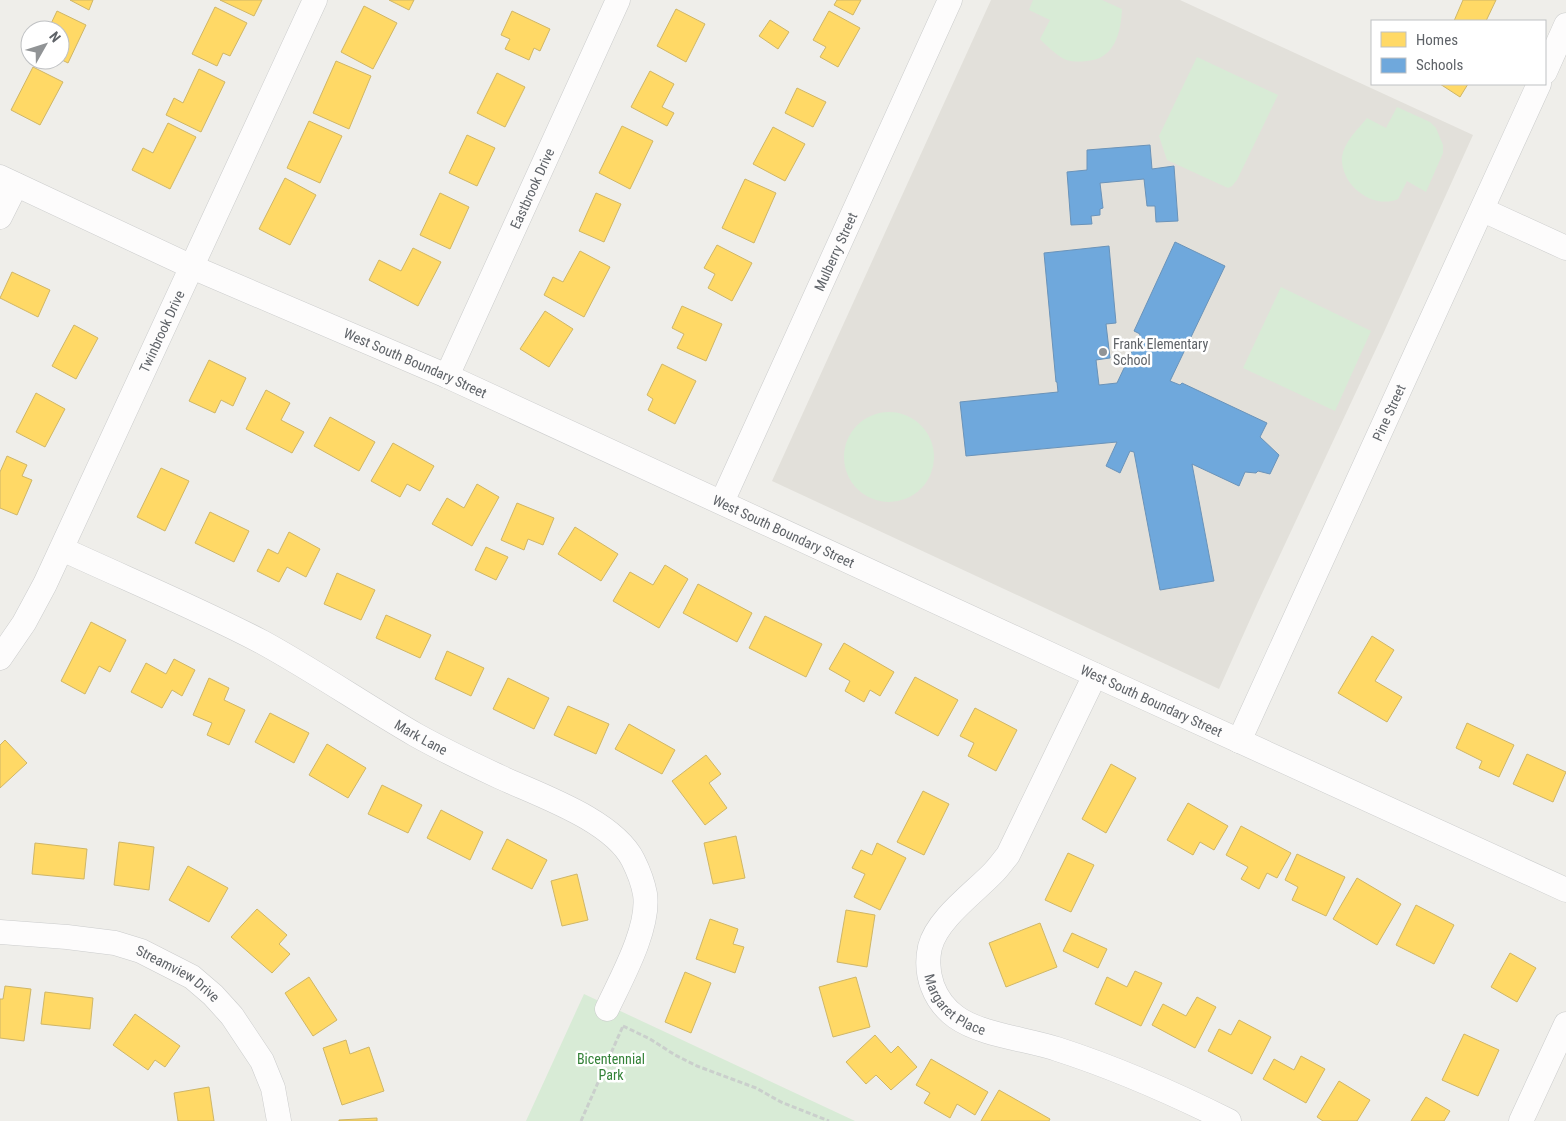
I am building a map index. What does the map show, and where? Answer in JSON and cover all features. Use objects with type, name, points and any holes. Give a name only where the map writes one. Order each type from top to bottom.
[{"type":"street","name":"Twinbrook Drive","points":[[0,658],[24,623],[62,549],[315,0]]},
{"type":"street","name":"Eastbrook Drive","points":[[447,376],[618,0]]},
{"type":"street","name":"Mulberry Street","points":[[722,502],[950,0]]},
{"type":"street","points":[[1546,70],[1566,24]]},
{"type":"street","name":"Pine Street","points":[[1239,741],[1539,85]]},
{"type":"street","name":"West South Boundary Street","points":[[8,181],[192,267],[447,376],[1566,890]]},
{"type":"street","points":[[0,217],[8,181]]},
{"type":"street","points":[[1483,210],[1566,248]]},
{"type":"street","name":"Mark Lane","points":[[62,549],[209,616],[262,643],[416,734],[482,768],[576,812],[614,836],[632,858],[642,880],[646,896],[643,927],[631,956],[617,1014]]},
{"type":"street","name":"Margaret Place","points":[[1095,675],[1008,855],[994,872],[948,917],[938,930],[930,945],[928,976],[934,992],[945,1008],[957,1018],[983,1029],[1056,1048],[1177,1095],[1229,1121]]},
{"type":"street","name":"Streamview Drive","points":[[0,932],[115,943],[141,951],[192,978],[213,995],[232,1016],[262,1061],[273,1088],[279,1121]]},
{"type":"street","points":[[1521,1121],[1566,1024]]},
{"type":"path","points":[[617,1014],[624,1026],[650,1039],[675,1055],[697,1066],[756,1088],[781,1102],[829,1121]]},
{"type":"path","points":[[581,1121],[624,1026]]},
{"type":"shaded area","name":"Frank Elementary School","points":[[991,0],[1180,0],[1473,135],[1219,689],[772,481]]},
{"type":"green space","points":[[1033,0],[1102,0],[1122,9],[1120,27],[1115,43],[1110,50],[1097,59],[1078,62],[1064,59],[1040,39],[1050,20],[1029,10]]},
{"type":"green space","points":[[1197,57],[1278,95],[1237,180],[1228,188],[1167,160],[1159,136]]},
{"type":"green space","points":[[1397,107],[1430,122],[1436,128],[1443,145],[1443,153],[1426,192],[1407,181],[1398,199],[1378,201],[1368,198],[1352,185],[1343,167],[1343,151],[1348,141],[1367,118],[1386,128]]},
{"type":"green space","points":[[1281,287],[1371,331],[1335,411],[1243,368]]},
{"type":"green space","points":[[889,412],[906,415],[921,425],[931,440],[934,457],[931,474],[921,489],[906,499],[889,502],[872,499],[857,489],[847,474],[844,457],[847,440],[857,425],[872,415]]},
{"type":"green space","name":"Bicentennial Park","points":[[584,994],[855,1121],[526,1121]]},
{"type":"building: Homes","points":[[70,0],[93,0],[89,10]]},
{"type":"building: Homes","points":[[220,0],[262,0],[254,16]]},
{"type":"building: Homes","points":[[389,0],[414,0],[409,10]]},
{"type":"building: Homes","points":[[837,0],[861,0],[853,15],[834,5]]},
{"type":"building: Homes","points":[[1463,0],[1496,0],[1486,20],[1454,20]]},
{"type":"building: Homes","points":[[364,6],[397,23],[373,69],[341,52]]},
{"type":"building: Homes","points":[[215,7],[247,23],[230,56],[223,53],[217,66],[192,54]]},
{"type":"building: Homes","points":[[676,9],[705,24],[686,62],[657,46]]},
{"type":"building: Homes","points":[[57,11],[86,25],[70,59],[70,20],[53,20]]},
{"type":"building: Homes","points":[[512,11],[550,29],[540,51],[534,48],[529,60],[505,49],[510,39],[501,35]]},
{"type":"building: Homes","points":[[829,11],[860,28],[838,67],[820,57],[826,47],[813,40]]},
{"type":"building: Homes","points":[[770,20],[789,32],[778,49],[759,36]]},
{"type":"building: Homes","points":[[336,61],[371,76],[349,129],[313,113]]},
{"type":"building: Homes","points":[[199,69],[225,82],[201,132],[166,115],[174,98],[183,103]]},
{"type":"building: Homes","points":[[31,70],[39,70],[63,82],[40,125],[11,110]]},
{"type":"building: Homes","points":[[650,71],[674,84],[662,107],[674,113],[667,126],[631,107]]},
{"type":"building: Homes","points":[[497,73],[525,87],[505,127],[477,113]]},
{"type":"building: Homes","points":[[1442,85],[1467,85],[1460,97]]},
{"type":"building: Homes","points":[[797,88],[826,102],[813,127],[785,113]]},
{"type":"building: Homes","points":[[309,121],[342,136],[320,183],[287,168]]},
{"type":"building: Homes","points":[[168,123],[196,137],[170,189],[132,170],[143,148],[153,153]]},
{"type":"building: Homes","points":[[622,126],[653,141],[630,189],[599,173]]},
{"type":"building: Homes","points":[[773,127],[805,144],[785,181],[753,164]]},
{"type":"building: Homes","points":[[467,135],[495,148],[477,186],[449,173]]},
{"type":"building: Homes","points":[[285,178],[316,195],[290,245],[259,229]]},
{"type":"building: Homes","points":[[745,179],[776,193],[754,243],[722,228]]},
{"type":"building: Homes","points":[[440,193],[469,207],[450,249],[420,235]]},
{"type":"building: Homes","points":[[596,193],[621,204],[604,242],[579,231]]},
{"type":"building: Homes","points":[[717,245],[752,263],[732,301],[708,288],[715,274],[704,268]]},
{"type":"building: Homes","points":[[413,248],[441,262],[418,306],[369,280],[379,260],[401,271]]},
{"type":"building: Homes","points":[[580,251],[610,267],[584,317],[544,295],[553,277],[563,282]]},
{"type":"building: Homes","points":[[12,272],[50,290],[38,317],[0,298]]},
{"type":"building: Homes","points":[[682,306],[722,324],[706,361],[677,348],[684,334],[672,328]]},
{"type":"building: Homes","points":[[545,311],[573,329],[549,367],[520,349]]},
{"type":"building: Homes","points":[[74,325],[98,338],[76,379],[52,366]]},
{"type":"building: Homes","points":[[209,360],[246,378],[233,406],[221,400],[215,413],[189,401]]},
{"type":"building: Homes","points":[[662,364],[696,381],[675,424],[648,410],[653,399],[647,395]]},
{"type":"building: Homes","points":[[266,390],[290,403],[281,420],[304,432],[292,453],[246,429]]},
{"type":"building: Homes","points":[[36,393],[65,409],[45,447],[16,432]]},
{"type":"building: Homes","points":[[330,417],[375,442],[359,471],[314,446]]},
{"type":"building: Homes","points":[[393,443],[434,466],[420,491],[407,484],[400,497],[371,481]]},
{"type":"building: Homes","points":[[7,456],[27,465],[22,476],[32,480],[17,515],[0,508],[0,472]]},
{"type":"building: Homes","points":[[161,468],[189,481],[165,531],[137,517]]},
{"type":"building: Homes","points":[[477,484],[499,497],[472,546],[432,524],[447,498],[464,508]]},
{"type":"building: Homes","points":[[517,503],[554,518],[543,545],[528,539],[524,550],[501,540]]},
{"type":"building: Homes","points":[[210,512],[249,531],[234,562],[195,543]]},
{"type":"building: Homes","points":[[575,527],[618,554],[601,581],[558,554]]},
{"type":"building: Homes","points":[[289,532],[320,549],[306,577],[287,567],[279,582],[257,571],[268,549],[278,554]]},
{"type":"building: Homes","points":[[486,547],[508,557],[496,580],[475,570]]},
{"type":"building: Homes","points":[[665,565],[688,579],[659,628],[613,601],[630,572],[653,585]]},
{"type":"building: Homes","points":[[337,573],[375,590],[361,620],[324,604]]},
{"type":"building: Homes","points":[[698,584],[752,613],[737,642],[683,613]]},
{"type":"building: Homes","points":[[386,615],[431,635],[420,658],[376,638]]},
{"type":"building: Homes","points":[[765,616],[822,644],[806,677],[749,648]]},
{"type":"building: Homes","points":[[91,622],[126,640],[110,672],[99,666],[85,694],[61,681]]},
{"type":"building: Homes","points":[[1372,636],[1394,650],[1375,681],[1402,697],[1387,722],[1338,693]]},
{"type":"building: Homes","points":[[844,643],[894,672],[880,696],[870,690],[864,702],[845,691],[850,681],[829,669]]},
{"type":"building: Homes","points":[[447,651],[484,668],[471,696],[435,679]]},
{"type":"building: Homes","points":[[174,659],[195,670],[182,696],[172,690],[162,708],[131,692],[146,663],[166,674]]},
{"type":"building: Homes","points":[[915,677],[958,700],[938,736],[895,713]]},
{"type":"building: Homes","points":[[209,678],[229,688],[224,700],[245,710],[229,745],[207,735],[212,723],[193,715]]},
{"type":"building: Homes","points":[[508,678],[549,698],[534,729],[493,709]]},
{"type":"building: Homes","points":[[568,706],[609,724],[596,754],[554,735]]},
{"type":"building: Homes","points":[[975,708],[1017,730],[996,771],[968,756],[974,743],[960,736]]},
{"type":"building: Homes","points":[[270,713],[309,733],[294,763],[255,742]]},
{"type":"building: Homes","points":[[1467,723],[1514,745],[1499,777],[1479,768],[1482,761],[1456,748]]},
{"type":"building: Homes","points":[[629,724],[675,750],[662,774],[615,749]]},
{"type":"building: Homes","points":[[5,740],[27,763],[0,788],[0,745]]},
{"type":"building: Homes","points":[[327,744],[366,768],[348,798],[309,775]]},
{"type":"building: Homes","points":[[1527,754],[1566,772],[1553,802],[1513,784]]},
{"type":"building: Homes","points":[[706,755],[721,774],[709,783],[727,808],[705,825],[672,781]]},
{"type":"building: Homes","points":[[1111,764],[1136,778],[1106,833],[1082,819]]},
{"type":"building: Homes","points":[[382,785],[422,805],[408,833],[368,814]]},
{"type":"building: Homes","points":[[923,791],[949,804],[924,855],[897,842]]},
{"type":"building: Homes","points":[[1188,803],[1228,826],[1214,850],[1200,842],[1193,855],[1167,840]]},
{"type":"building: Homes","points":[[441,810],[483,832],[470,860],[427,838]]},
{"type":"building: Homes","points":[[1241,826],[1291,853],[1277,878],[1267,873],[1259,889],[1241,879],[1248,867],[1226,855]]},
{"type":"building: Homes","points":[[736,836],[745,878],[713,884],[704,843]]},
{"type":"building: Homes","points":[[507,839],[547,860],[532,889],[492,869]]},
{"type":"building: Homes","points":[[119,842],[154,847],[149,890],[114,885]]},
{"type":"building: Homes","points":[[35,843],[87,849],[84,879],[32,874]]},
{"type":"building: Homes","points":[[877,843],[906,858],[880,910],[854,897],[865,874],[852,868],[861,850],[872,855]]},
{"type":"building: Homes","points":[[1068,853],[1094,865],[1071,912],[1045,900]]},
{"type":"building: Homes","points":[[1297,854],[1345,877],[1326,916],[1292,900],[1298,887],[1285,880]]},
{"type":"building: Homes","points":[[188,866],[228,888],[209,922],[169,900]]},
{"type":"building: Homes","points":[[577,874],[588,920],[562,926],[551,881]]},
{"type":"building: Homes","points":[[1357,878],[1401,904],[1377,945],[1333,919]]},
{"type":"building: Homes","points":[[1416,905],[1454,925],[1434,964],[1396,945]]},
{"type":"building: Homes","points":[[257,909],[287,935],[279,944],[290,954],[272,973],[231,937]]},
{"type":"building: Homes","points":[[846,910],[875,915],[867,967],[837,962]]},
{"type":"building: Homes","points":[[710,919],[738,929],[733,944],[744,947],[735,973],[696,959]]},
{"type":"building: Homes","points":[[1040,923],[1057,967],[1006,987],[989,943]]},
{"type":"building: Homes","points":[[1072,933],[1107,949],[1098,968],[1063,951]]},
{"type":"building: Homes","points":[[1510,953],[1536,968],[1517,1002],[1491,987]]},
{"type":"building: Homes","points":[[1135,971],[1162,983],[1141,1026],[1095,1004],[1107,977],[1127,987]]},
{"type":"building: Homes","points":[[685,972],[711,983],[691,1033],[665,1022]]},
{"type":"building: Homes","points":[[309,977],[337,1020],[313,1036],[285,993]]},
{"type":"building: Homes","points":[[856,977],[870,1027],[833,1037],[819,987]]},
{"type":"building: Homes","points":[[5,986],[31,989],[24,1041],[0,1038],[0,999],[3,999]]},
{"type":"building: Homes","points":[[45,992],[93,998],[90,1029],[41,1024]]},
{"type":"building: Homes","points":[[1197,997],[1216,1007],[1195,1048],[1152,1025],[1163,1004],[1186,1016]]},
{"type":"building: Homes","points":[[135,1014],[180,1046],[165,1067],[155,1060],[148,1070],[113,1045]]},
{"type":"building: Homes","points":[[1239,1020],[1271,1037],[1252,1074],[1208,1051],[1219,1029],[1231,1035]]},
{"type":"building: Homes","points":[[1464,1034],[1499,1050],[1478,1096],[1442,1080]]},
{"type":"building: Homes","points":[[875,1035],[891,1053],[898,1046],[917,1067],[891,1090],[876,1075],[866,1084],[846,1062]]},
{"type":"building: Homes","points":[[346,1040],[350,1054],[369,1047],[384,1091],[342,1105],[323,1048]]},
{"type":"building: Homes","points":[[1301,1056],[1325,1069],[1306,1103],[1263,1079],[1274,1059],[1294,1070]]},
{"type":"building: Homes","points":[[931,1059],[988,1092],[975,1115],[957,1104],[950,1118],[924,1103],[930,1093],[916,1085]]},
{"type":"building: Homes","points":[[1339,1081],[1370,1100],[1357,1121],[1323,1121],[1317,1117]]},
{"type":"building: Homes","points":[[209,1087],[214,1121],[178,1121],[174,1093]]},
{"type":"building: Homes","points":[[999,1090],[1050,1119],[1049,1121],[981,1121]]},
{"type":"building: Homes","points":[[1426,1097],[1450,1111],[1444,1121],[1411,1121]]},
{"type":"building: Homes","points":[[377,1118],[377,1121],[339,1121],[339,1120]]},
{"type":"building: Schools","points":[[1150,145],[1152,169],[1174,166],[1178,221],[1156,222],[1155,206],[1147,206],[1144,179],[1100,183],[1103,208],[1100,209],[1100,215],[1091,216],[1092,224],[1071,225],[1067,172],[1087,170],[1087,150]]},
{"type":"building: Schools","name":"Frank Elementary School","points":[[1175,242],[1225,266],[1170,381],[1180,385],[1182,383],[1267,423],[1260,437],[1279,455],[1270,474],[1258,471],[1256,473],[1245,472],[1239,486],[1192,464],[1214,581],[1160,590],[1134,452],[1130,451],[1120,473],[1106,466],[1117,442],[966,456],[960,402],[1058,392],[1044,253],[1109,246],[1116,323],[1106,324],[1110,358],[1096,360],[1099,385],[1117,383],[1140,334],[1134,331]]},
{"type":"place","name":"Frank Elementary School","points":[[1103,352]]}]
